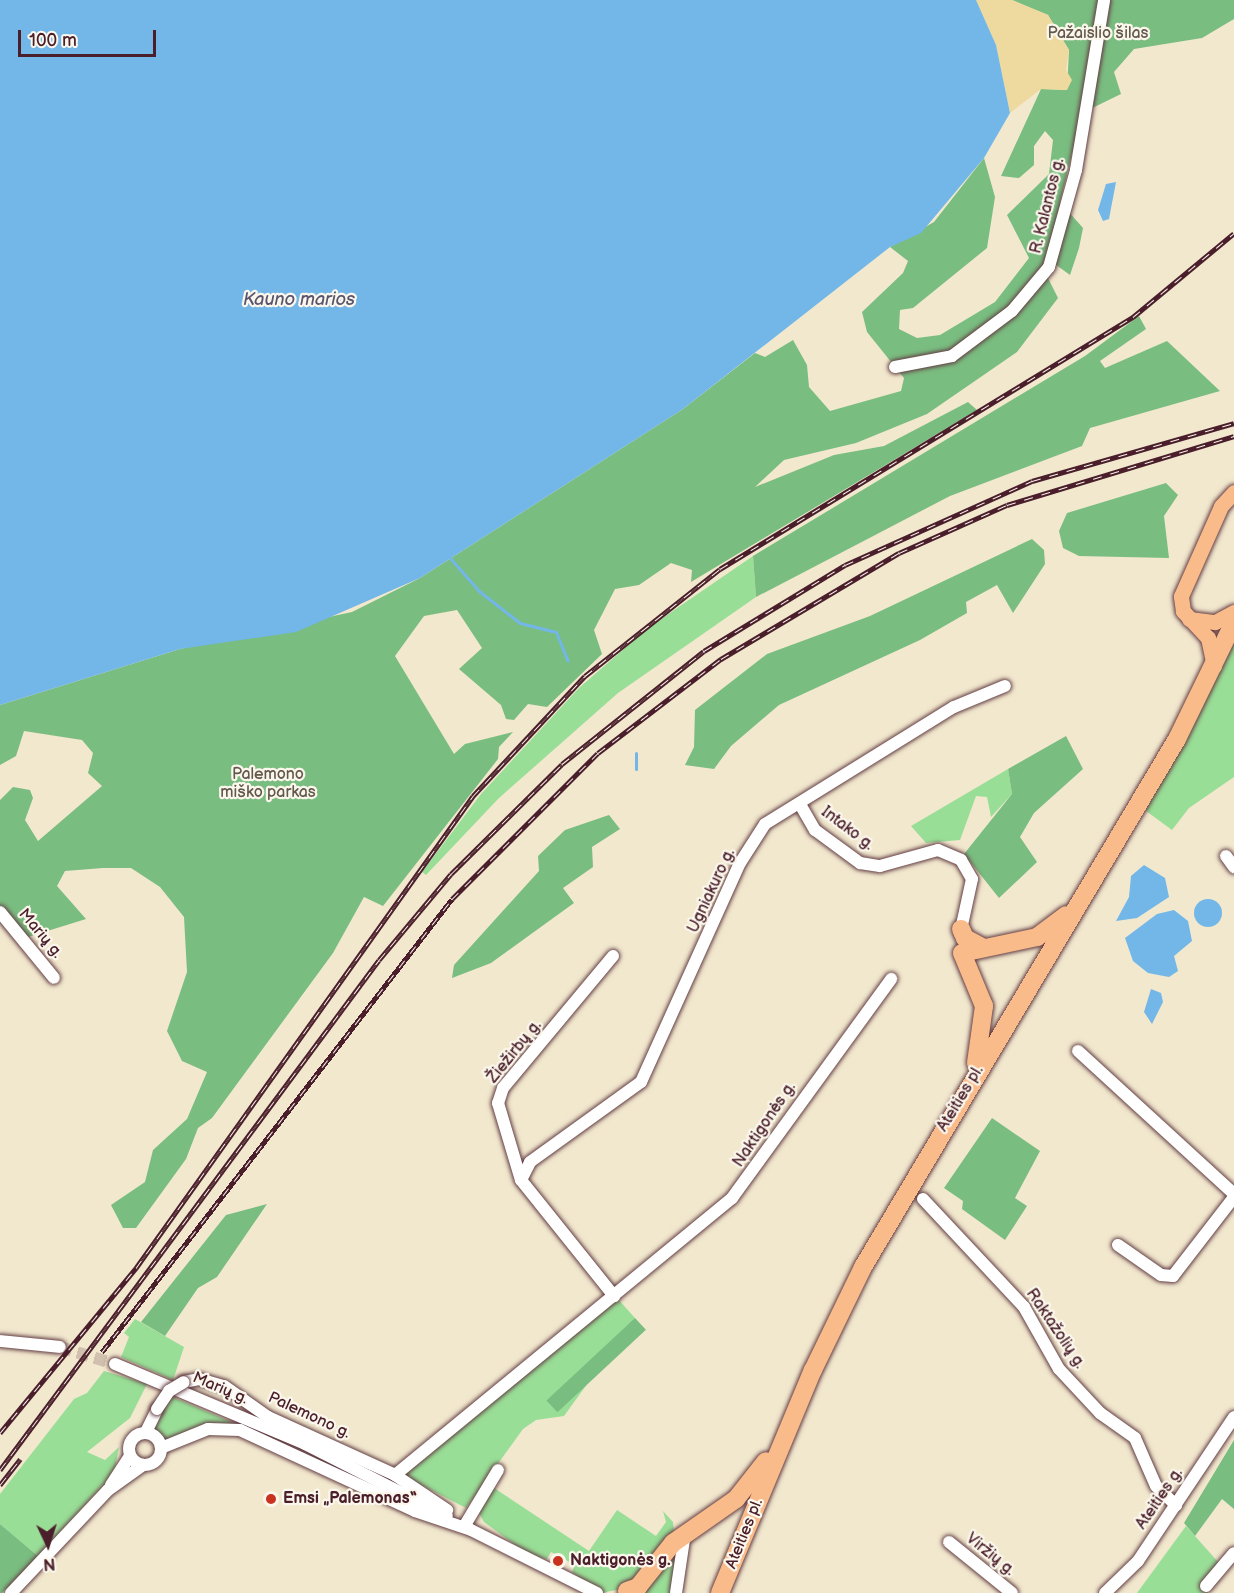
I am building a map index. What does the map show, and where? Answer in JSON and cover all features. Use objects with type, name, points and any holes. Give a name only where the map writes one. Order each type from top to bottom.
[{"type":"highway","name":"Ateities pl.","points":[[720,1593],[785,1436],[862,1267],[1077,906],[1214,666],[1234,622]]},
{"type":"highway","points":[[970,1084],[984,1006],[962,953],[1037,937],[1077,906]]},
{"type":"highway","points":[[961,929],[965,938],[982,947]]},
{"type":"highway","points":[[627,1592],[638,1587],[685,1533],[736,1499],[785,1436]]},
{"type":"main road","points":[[1214,666],[1208,639],[1189,619],[1182,606],[1183,590],[1221,506],[1234,492]]},
{"type":"main road","points":[[1189,619],[1215,622],[1234,612]]},
{"type":"street","name":"R. Kalantos g.","points":[[895,367],[952,356],[1012,311],[1049,267],[1076,170],[1104,0]]},
{"type":"street","name":"Ugniakuro g.","points":[[521,1180],[530,1161],[641,1082],[740,863],[765,824],[801,806],[954,707],[1005,686]]},
{"type":"street","name":"Intako g.","points":[[801,806],[815,830],[860,863],[880,866],[938,850],[961,860],[972,879],[961,929],[962,953]]},
{"type":"street","points":[[1226,856],[1234,867]]},
{"type":"street","name":"Marių g.","points":[[0,912],[54,978]]},
{"type":"street","name":"Žiežirbų g.","points":[[613,956],[499,1096],[521,1180],[614,1296]]},
{"type":"street","name":"Naktigonės g.","points":[[395,1475],[614,1296],[753,1173],[793,1109],[891,979]]},
{"type":"street","points":[[1078,1051],[1234,1196],[1173,1276],[1118,1245]]},
{"type":"street","name":"Raktažolių g.","points":[[923,1199],[1024,1306],[1059,1369],[1100,1413],[1135,1438],[1156,1486],[1176,1505]]},
{"type":"street","points":[[0,1341],[60,1347]]},
{"type":"street","name":"Marių g.","points":[[115,1364],[305,1444],[468,1527]]},
{"type":"street","name":"Palemono g.","points":[[110,1489],[130,1456],[131,1440],[147,1432],[169,1391],[184,1382],[200,1379],[224,1386],[268,1417],[426,1491],[468,1527],[568,1582],[597,1593]]},
{"type":"street","name":"Ateities g.","points":[[1105,1593],[1130,1571],[1234,1417]]},
{"type":"street","name":"Palemono g.","points":[[11,1593],[110,1489],[143,1465],[153,1462],[161,1448],[208,1429],[240,1430],[415,1511],[468,1527]]},
{"type":"street","points":[[147,1432],[161,1448]]},
{"type":"street","points":[[130,1456],[143,1465]]},
{"type":"street","points":[[468,1527],[498,1470]]},
{"type":"street","points":[[676,1593],[685,1533]]},
{"type":"street","name":"Viržių g.","points":[[949,1542],[1012,1593]]},
{"type":"street","points":[[1206,1586],[1234,1553]]},
{"type":"street","name":"Palemono g.","points":[[568,1582],[579,1593]]},
{"type":"green space","points":[[1012,0],[1234,0],[1234,19],[1202,38],[1134,49],[1114,72],[1121,94],[1082,113],[1060,202],[1083,228],[1079,248],[1070,275],[1052,262],[1044,270],[1058,298],[1017,352],[927,414],[856,443],[784,460],[755,487],[834,455],[884,446],[968,402],[977,410],[691,582],[692,570],[671,563],[639,585],[615,589],[594,630],[602,654],[547,707],[528,704],[514,720],[506,719],[501,705],[459,669],[482,648],[457,610],[424,616],[395,656],[454,754],[465,744],[513,732],[499,747],[498,759],[383,906],[364,897],[333,953],[212,1118],[198,1128],[186,1159],[136,1228],[123,1228],[111,1205],[145,1182],[153,1150],[187,1119],[207,1072],[182,1061],[167,1031],[187,972],[184,917],[160,887],[131,868],[103,868],[65,871],[57,886],[86,919],[28,937],[0,920],[0,800],[13,787],[30,790],[33,798],[25,820],[38,841],[102,786],[88,773],[93,753],[82,740],[24,731],[16,756],[0,765],[0,705],[180,649],[352,612],[420,578],[683,409],[755,353],[765,357],[793,340],[807,365],[809,387],[830,411],[901,391],[904,378],[867,332],[862,312],[903,273],[908,261],[890,247],[934,222],[984,158],[995,197],[987,248],[913,308],[900,310],[899,329],[917,338],[940,335],[995,302],[1029,258],[1007,215],[1049,174],[1053,140],[1045,131],[1034,146],[1034,165],[1019,178],[1001,176],[1041,89],[1067,90],[1069,50],[1048,15]]},
{"type":"green space","points":[[1139,316],[1146,329],[1100,361],[1105,368],[1167,341],[1220,391],[1090,428],[1082,446],[950,496],[756,597],[753,556],[1085,356]]},
{"type":"green space","points":[[1166,483],[1178,495],[1164,516],[1169,558],[1079,556],[1063,548],[1059,531],[1067,513]]},
{"type":"green space","points":[[1032,539],[1044,550],[1045,564],[1013,613],[997,585],[966,602],[967,613],[920,640],[779,705],[731,746],[714,769],[685,765],[694,747],[695,710],[767,654],[870,616]]},
{"type":"green space","points":[[753,556],[756,597],[618,693],[499,798],[426,875],[422,872],[481,794],[579,688],[648,628]]},
{"type":"green space","points":[[1234,638],[1234,777],[1189,808],[1172,830],[1142,808]]},
{"type":"green space","points":[[1066,736],[1083,769],[1034,813],[1020,837],[1037,862],[999,898],[964,854],[1012,794],[1008,769]]},
{"type":"green space","points":[[1008,769],[1012,794],[991,817],[987,797],[976,796],[960,840],[926,843],[911,826]]},
{"type":"green space","points":[[609,815],[620,829],[592,847],[593,867],[563,888],[574,903],[491,963],[452,978],[454,965],[539,871],[538,856],[565,830]]},
{"type":"green space","points":[[992,1118],[1040,1151],[1015,1198],[1027,1206],[1005,1240],[962,1209],[963,1201],[944,1188]]},
{"type":"green space","points":[[267,1204],[217,1277],[198,1288],[165,1336],[141,1322],[226,1215]]},
{"type":"green space","points":[[617,1298],[635,1318],[564,1416],[536,1420],[523,1429],[466,1508],[406,1477],[406,1471]]},
{"type":"green space","points":[[635,1318],[646,1330],[557,1412],[547,1401]]},
{"type":"green space","points":[[135,1319],[184,1347],[173,1380],[121,1357],[129,1337],[124,1333]]},
{"type":"green space","points":[[104,1371],[147,1384],[130,1418],[87,1452],[105,1460],[119,1447],[114,1473],[38,1556],[0,1524],[0,1494],[74,1399],[87,1393]]},
{"type":"green space","points":[[170,1396],[241,1426],[212,1424],[165,1442],[154,1430]]},
{"type":"green space","points":[[1234,1440],[1234,1509],[1222,1499],[1195,1536],[1184,1523]]},
{"type":"green space","points":[[494,1488],[589,1551],[617,1510],[656,1536],[666,1522],[663,1511],[673,1522],[674,1534],[632,1587],[601,1593],[572,1572],[575,1565],[551,1552],[547,1559],[529,1555],[484,1522],[479,1513]]},
{"type":"green space","points":[[0,1524],[38,1556],[2,1593],[0,1593]]},
{"type":"green space","points":[[1186,1526],[1219,1563],[1220,1580],[1207,1593],[1137,1593]]},
{"type":"green space","points":[[678,1541],[672,1593],[641,1593]]},
{"type":"sand","points":[[976,0],[1012,0],[1048,15],[1069,50],[1066,70],[1072,80],[1067,90],[1041,89],[1010,113],[996,45]]},
{"type":"water","name":"Kauno marios","points":[[0,0],[976,0],[996,45],[1010,113],[984,158],[921,233],[890,247],[683,409],[420,578],[296,632],[180,649],[0,705]]},
{"type":"water","points":[[1116,182],[1109,219],[1103,221],[1098,210],[1106,184]]},
{"type":"water","points":[[1144,865],[1165,878],[1169,897],[1137,918],[1116,921],[1129,897],[1131,876]]},
{"type":"water","points":[[1208,899],[1218,903],[1222,913],[1218,923],[1208,927],[1198,923],[1194,913],[1198,903]]},
{"type":"water","points":[[1174,910],[1188,921],[1192,941],[1174,956],[1178,971],[1169,977],[1148,973],[1133,961],[1125,938],[1157,914]]},
{"type":"water","points":[[1151,989],[1161,993],[1163,1002],[1152,1024],[1144,1012]]},
{"type":"waterway","points":[[450,558],[479,591],[520,623],[556,632],[568,661]]},
{"type":"waterway","points":[[636,753],[636,769]]},
{"type":"tunnel","points":[[60,1347],[115,1364]]},
{"type":"railway","points":[[0,1433],[136,1268],[473,796],[585,676],[720,569],[1133,317],[1234,233]]},
{"type":"railway","points":[[0,1470],[379,960],[451,874],[562,764],[704,651],[845,565],[1032,481],[1234,423]]},
{"type":"railway","points":[[102,1352],[452,899],[598,753],[721,659],[899,553],[1007,505],[1234,436]]},
{"type":"railway","points":[[0,1485],[20,1459]]},
{"type":"place","name":"Emsi „Palemonas“","points":[[271,1499]]},
{"type":"place","name":"Naktigonės g.","points":[[558,1561]]},
{"type":"park label","name":"Pažaislio šilas","points":[[1098,34]]},
{"type":"park label","name":"Palemono miško parkas","points":[[268,784]]}]
